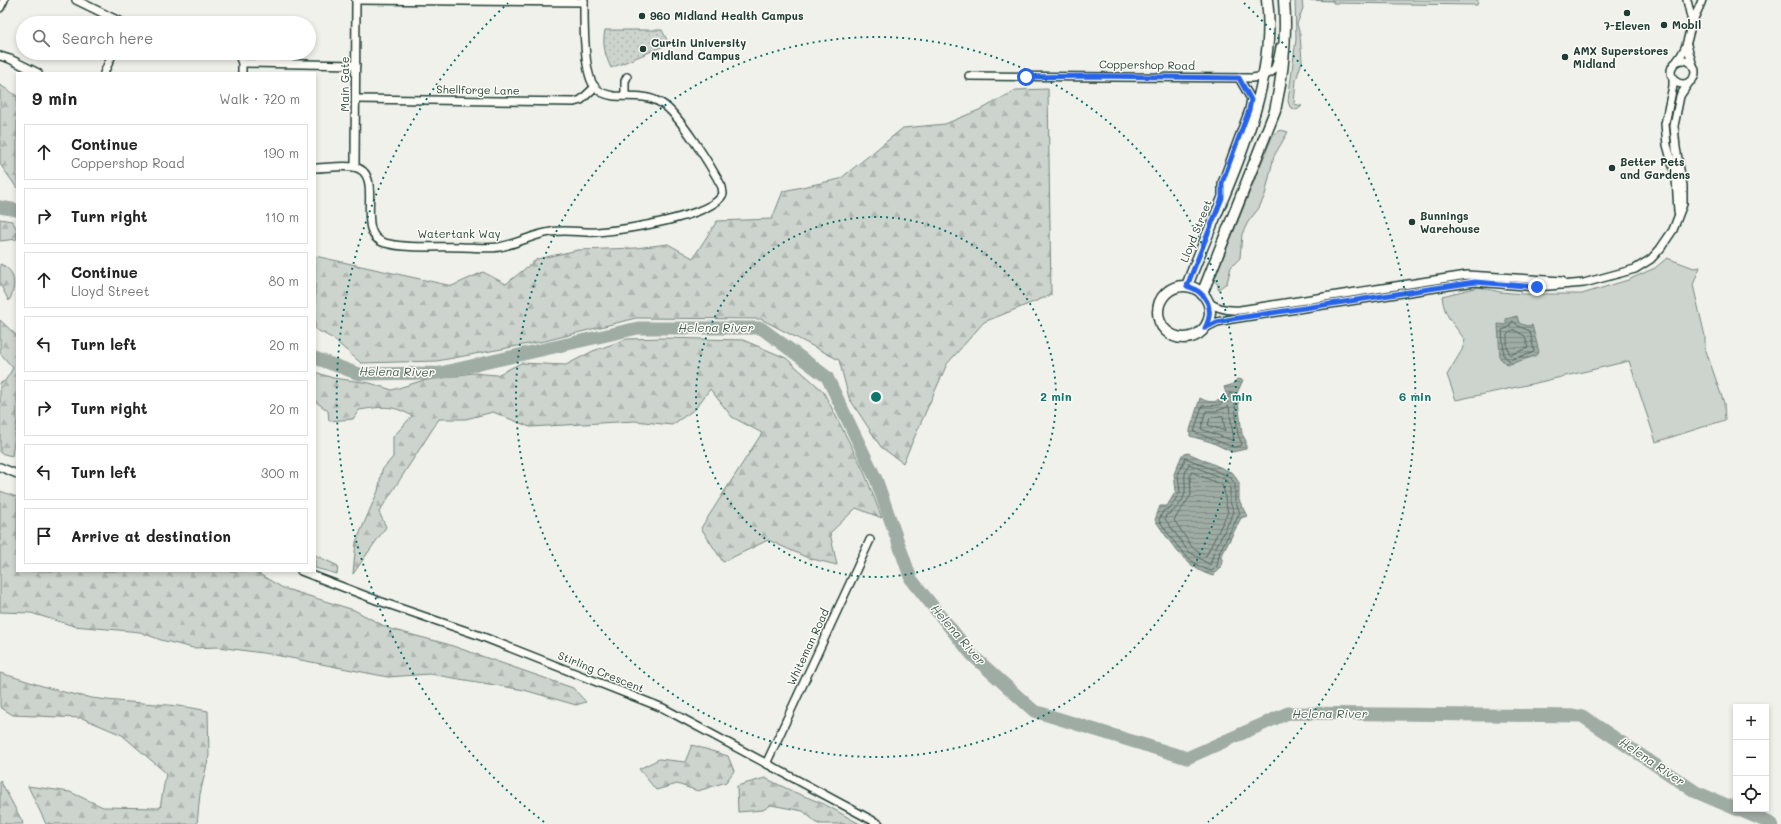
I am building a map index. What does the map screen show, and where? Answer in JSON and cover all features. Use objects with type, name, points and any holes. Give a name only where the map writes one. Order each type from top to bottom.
[{"type":"main road","name":"Lloyd Street","points":[[1187,286],[1250,126],[1263,76],[1268,44],[1267,0]]},
{"type":"main road","points":[[1205,298],[1272,121],[1282,80],[1285,23],[1284,0]]},
{"type":"main road","points":[[1187,286],[1195,289],[1205,298],[1210,315],[1205,328],[1195,336],[1182,338],[1169,334],[1160,323],[1158,312],[1160,300],[1172,289],[1187,286]]},
{"type":"street","points":[[0,8],[4,0]]},
{"type":"street","points":[[76,0],[109,16]]},
{"type":"street","points":[[356,0],[584,1],[587,68],[595,87],[603,93],[625,96],[624,81],[628,77]]},
{"type":"street","name":"Main Gate","points":[[355,167],[356,0]]},
{"type":"street","points":[[1687,0],[1692,22]]},
{"type":"street","points":[[1678,221],[1678,187],[1667,145],[1665,124],[1673,86],[1671,71],[1687,45],[1692,22],[1698,14],[1702,0]]},
{"type":"street","points":[[1263,76],[1270,74],[1276,69],[1285,23]]},
{"type":"street","points":[[1205,328],[1217,322],[1232,319],[1475,282],[1537,287],[1584,283],[1620,275],[1635,269],[1651,259],[1667,241],[1678,221],[1683,204],[1683,186],[1674,126],[1680,96],[1694,75],[1694,67],[1687,45]]},
{"type":"street","points":[[0,52],[10,59],[36,72]]},
{"type":"street","points":[[0,56],[10,59]]},
{"type":"street","points":[[104,72],[110,60]]},
{"type":"street","points":[[241,60],[242,72]]},
{"type":"street","points":[[1677,61],[1684,60],[1694,67]]},
{"type":"street","points":[[242,63],[356,65]]},
{"type":"street","name":"Coppershop Road","points":[[969,76],[1239,78],[1263,76]]},
{"type":"street","points":[[1222,198],[1222,183],[1249,110],[1251,100],[1239,78]]},
{"type":"street","points":[[1673,78],[1682,84],[1690,81]]},
{"type":"street","name":"Shellforge Lane","points":[[356,99],[574,102],[581,100],[595,87]]},
{"type":"street","name":"Watertank Way","points":[[355,167],[363,172],[368,178],[370,225],[372,234],[377,240],[396,245],[498,247],[552,232],[596,232],[662,223],[716,203],[723,194],[717,176],[673,113],[653,98],[625,96]]},
{"type":"street","points":[[316,168],[355,167]]},
{"type":"street","points":[[1205,298],[1216,307],[1229,311],[1478,274],[1584,283]]},
{"type":"street","points":[[0,467],[16,474]]},
{"type":"street","name":"Whiteman Road","points":[[766,764],[870,540]]},
{"type":"street","name":"Stirling Crescent","points":[[304,572],[379,601],[478,635],[663,708],[879,824]]},
{"type":"green space","points":[[1295,0],[1302,0],[1303,8],[1297,24],[1300,35],[1302,61],[1296,80],[1294,104],[1302,106],[1297,110],[1290,107],[1288,101],[1296,39]]},
{"type":"green space","points":[[1306,0],[1478,0],[1477,5],[1333,3],[1333,1]]},
{"type":"green space","points":[[605,30],[662,30],[669,44],[611,68],[605,49]]},
{"type":"green space","points":[[0,85],[16,95],[16,187],[0,164]]},
{"type":"green space","points":[[1048,89],[1051,295],[984,322],[947,364],[903,463],[881,447],[849,398],[839,360],[761,319],[636,318],[545,341],[437,361],[361,363],[332,338],[316,330],[316,256],[452,286],[483,272],[506,284],[537,259],[578,250],[636,248],[668,244],[693,258],[717,221],[772,219],[783,191],[840,179],[903,128],[945,124],[984,108],[1016,90]]},
{"type":"green space","points":[[1281,130],[1288,132],[1274,156],[1265,195],[1259,208],[1248,222],[1242,234],[1240,258],[1231,267],[1227,283],[1218,289],[1218,285],[1214,280],[1272,137],[1275,133]]},
{"type":"green space","points":[[0,219],[12,221],[16,227],[16,239],[0,241]]},
{"type":"green space","points":[[1667,258],[1694,268],[1700,267],[1693,285],[1705,336],[1705,348],[1724,403],[1725,420],[1656,442],[1629,361],[1456,400],[1447,375],[1462,350],[1465,340],[1447,315],[1442,296],[1479,287],[1500,292],[1524,294],[1582,294],[1628,280],[1655,268]]},
{"type":"green space","points":[[0,264],[10,270],[14,280],[13,291],[9,301],[0,284]]},
{"type":"green space","points":[[0,320],[16,335],[16,428],[12,456],[0,453],[0,383],[5,381],[13,368],[0,353]]},
{"type":"green space","points":[[662,338],[743,340],[786,358],[823,391],[863,469],[882,518],[856,508],[830,533],[837,565],[808,558],[768,540],[723,562],[701,528],[762,433],[732,417],[710,389],[695,409],[672,425],[635,421],[530,427],[493,412],[466,419],[439,419],[379,512],[386,527],[353,574],[356,542],[378,491],[382,470],[393,457],[393,437],[412,416],[392,408],[380,407],[359,410],[353,419],[329,421],[328,411],[316,402],[316,372],[333,378],[370,383],[392,390],[421,381],[472,373],[497,375],[521,363],[566,365],[593,351],[627,339]]},
{"type":"green space","points":[[0,491],[16,497],[16,572],[252,572],[259,574],[283,588],[354,610],[390,629],[447,644],[573,688],[586,702],[576,705],[524,690],[430,674],[388,677],[270,654],[218,647],[193,648],[161,640],[140,632],[74,626],[31,613],[0,612]]},
{"type":"green space","points":[[316,555],[338,566],[337,574],[316,568]]},
{"type":"green space","points":[[0,673],[67,693],[93,698],[175,706],[208,711],[209,756],[200,794],[197,824],[46,824],[28,786],[70,792],[103,807],[160,808],[166,773],[122,735],[82,718],[13,715],[0,707]]},
{"type":"green space","points":[[692,745],[728,756],[734,771],[726,782],[698,791],[677,784],[656,790],[639,769],[659,759],[685,762]]},
{"type":"green space","points":[[765,778],[824,804],[860,824],[818,824],[803,811],[771,805],[763,810],[738,812],[737,786]]},
{"type":"green space","points":[[0,780],[22,821],[23,824],[0,824]]},
{"type":"water","points":[[1517,316],[1519,323],[1527,326],[1532,325],[1539,352],[1535,356],[1507,365],[1500,358],[1498,324],[1506,325],[1506,319]]},
{"type":"water","points":[[1237,379],[1243,380],[1237,393],[1242,434],[1246,441],[1246,449],[1232,452],[1211,442],[1190,436],[1190,430],[1200,398],[1211,402],[1218,401],[1226,393],[1224,387],[1231,385]]},
{"type":"water","points":[[1188,453],[1233,473],[1239,483],[1239,500],[1247,516],[1241,518],[1223,553],[1221,568],[1213,576],[1194,567],[1187,561],[1173,546],[1155,520],[1160,506],[1167,506],[1176,491],[1174,474],[1182,455]]},
{"type":"waterway","name":"Helena River","points":[[0,207],[16,210]]},
{"type":"waterway","name":"Helena River","points":[[316,358],[359,374],[440,373],[638,328],[761,328],[827,377],[876,479],[911,579],[972,655],[1034,711],[1187,758],[1288,713],[1582,716],[1696,792],[1733,808]]},
{"type":"waterway","name":"Helena River","points":[[1744,812],[1772,824]]},
{"type":"place","name":"7-Eleven","points":[[1627,13]]},
{"type":"place","name":"960 Midland Health Campus","points":[[642,16]]},
{"type":"place","name":"Mobil","points":[[1664,25]]},
{"type":"place","name":"Curtin University Midland Campus","points":[[643,49]]},
{"type":"place","name":"AMX Superstores Midland","points":[[1565,57]]},
{"type":"place","name":"Better Pets and Gardens","points":[[1612,168]]},
{"type":"place","name":"Bunnings Warehouse","points":[[1412,222]]},
{"type":"route","points":[[1026,77],[1094,76],[1239,78],[1251,100],[1249,110],[1222,183],[1222,198],[1187,286],[1202,294],[1208,302],[1210,315],[1205,328],[1217,322],[1232,319],[1475,282],[1537,287]]}]
